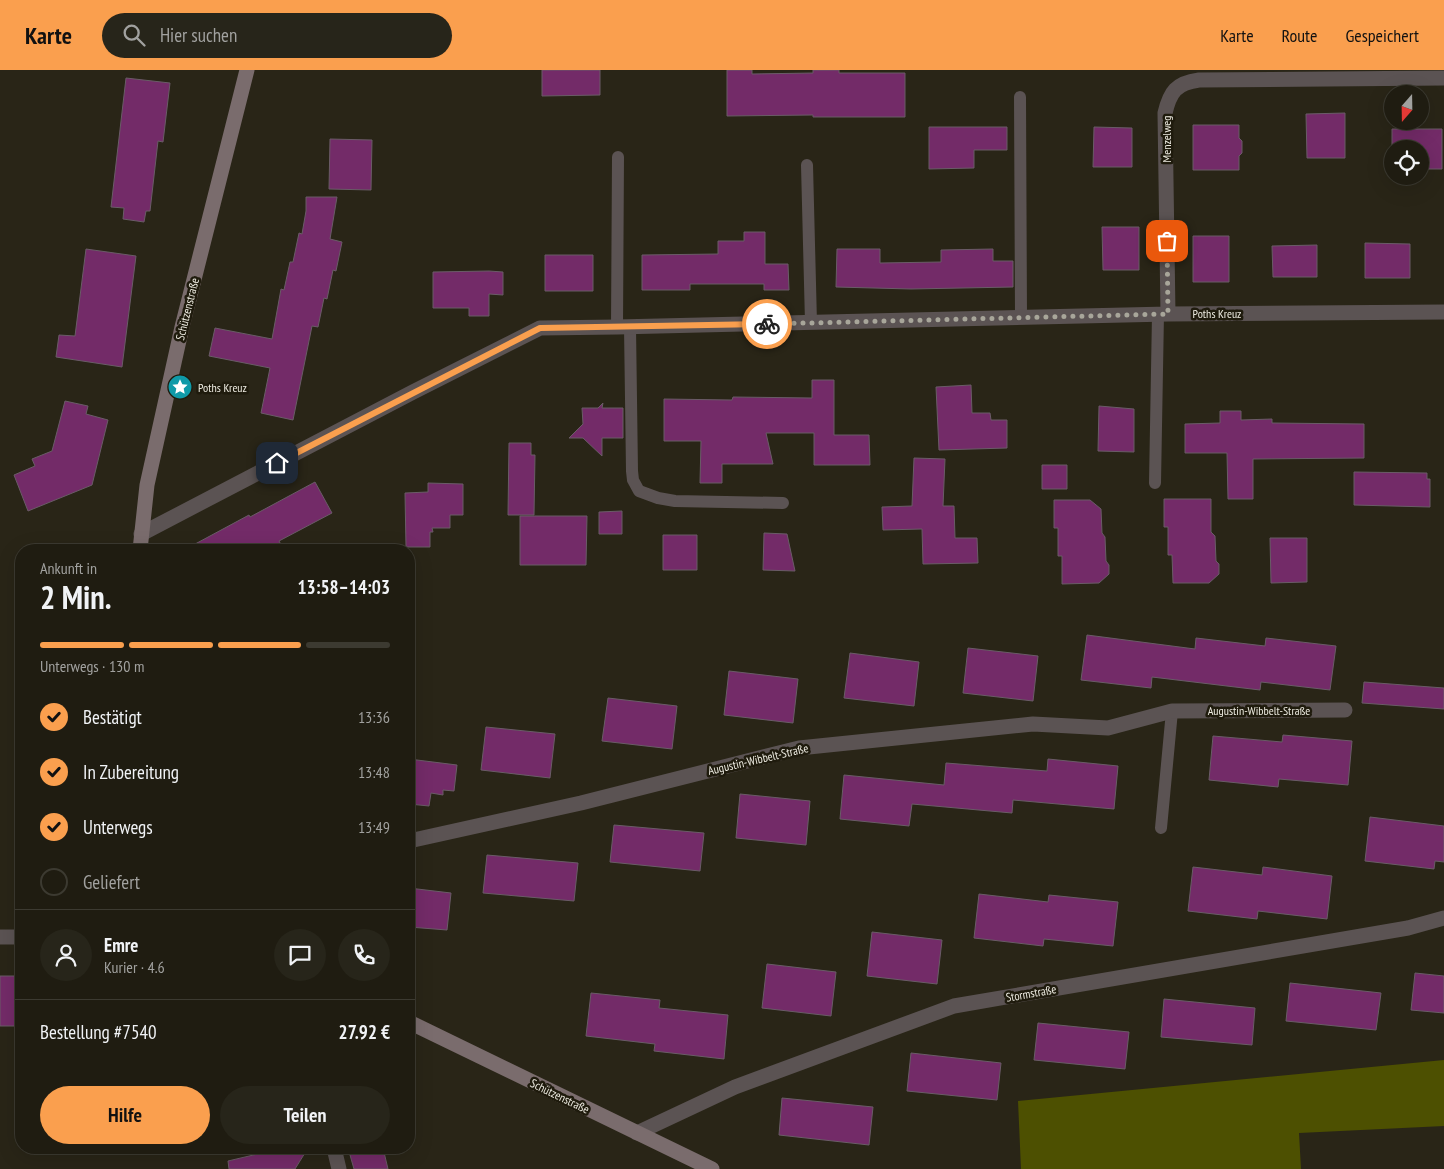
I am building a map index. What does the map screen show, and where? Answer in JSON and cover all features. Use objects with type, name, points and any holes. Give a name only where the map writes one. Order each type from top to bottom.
[{"type":"street","name":"Schützenstraße","points":[[140,544],[147,485],[180,336],[247,70]]},
{"type":"street","name":"Menzelweg","points":[[1163,314],[1165,113],[1168,99],[1176,88],[1187,81],[1199,80],[1444,78]]},
{"type":"street","name":"Poths Kreuz","points":[[141,534],[404,396],[540,328],[1163,314],[1444,312]]},
{"type":"street","name":"Augustin-Wibbelt-Straße","points":[[415,840],[581,804],[799,748],[1033,724],[1108,728],[1172,711],[1346,710]]},
{"type":"street","name":"Stormstraße","points":[[637,1133],[735,1087],[954,1006],[1408,928],[1444,918]]},
{"type":"street","points":[[0,937],[15,937]]},
{"type":"street","name":"Schützenstraße","points":[[415,1025],[712,1169]]},
{"type":"street","points":[[335,1154],[339,1169]]},
{"type":"lane","points":[[1020,96],[1021,317]]},
{"type":"lane","points":[[618,157],[624,327],[633,480],[639,491],[658,498],[675,501],[783,503]]},
{"type":"lane","points":[[807,165],[811,323]]},
{"type":"lane","points":[[1155,483],[1163,314]]},
{"type":"lane","points":[[1161,828],[1172,711]]},
{"type":"shaded area","points":[[1444,1060],[1444,1126],[1299,1133],[1301,1169],[1021,1169],[1018,1101]]},
{"type":"building","points":[[542,70],[600,70],[600,95],[542,96]]},
{"type":"building","points":[[727,70],[752,70],[752,74],[813,73],[813,70],[839,70],[839,73],[905,73],[905,117],[727,116]]},
{"type":"building","points":[[126,78],[170,83],[163,142],[158,141],[150,211],[146,211],[144,222],[123,219],[124,208],[111,207]]},
{"type":"building","points":[[1345,113],[1345,158],[1307,158],[1306,114]]},
{"type":"building","points":[[1193,125],[1239,125],[1242,153],[1239,156],[1239,170],[1193,170]]},
{"type":"building","points":[[929,127],[1007,127],[1007,150],[974,150],[974,168],[929,169]]},
{"type":"building","points":[[1094,127],[1132,128],[1132,167],[1093,167]]},
{"type":"building","points":[[1442,129],[1442,169],[1429,169],[1429,140],[1392,140],[1392,130]]},
{"type":"building","points":[[330,139],[372,140],[371,190],[329,189]]},
{"type":"building","points":[[306,197],[337,197],[330,239],[342,242],[336,271],[333,270],[327,299],[324,298],[318,327],[312,326],[293,420],[261,413],[270,368],[209,356],[215,328],[272,339],[281,289],[284,290],[290,262],[293,262],[299,233],[302,234],[306,211]]},
{"type":"building","points":[[1102,227],[1139,227],[1139,270],[1103,270]]},
{"type":"building","points":[[744,232],[765,232],[765,264],[788,264],[789,290],[764,290],[764,284],[690,284],[690,290],[642,290],[642,255],[718,254],[718,241],[744,241]]},
{"type":"building","points":[[1193,236],[1229,236],[1229,282],[1193,282]]},
{"type":"building","points":[[1365,243],[1410,244],[1410,278],[1365,278]]},
{"type":"building","points":[[1317,245],[1317,277],[1273,277],[1272,246]]},
{"type":"building","points":[[86,249],[136,256],[122,367],[56,357],[59,335],[75,336]]},
{"type":"building","points":[[837,249],[880,249],[880,263],[941,262],[941,250],[993,249],[993,261],[1013,261],[1013,287],[911,289],[836,287]]},
{"type":"building","points":[[545,255],[593,255],[593,291],[545,291]]},
{"type":"building","points":[[433,272],[503,272],[503,295],[489,294],[489,316],[469,316],[469,308],[433,308]]},
{"type":"building","points":[[812,380],[834,380],[834,435],[869,435],[870,465],[814,465],[814,433],[766,433],[773,464],[722,464],[722,483],[700,483],[701,441],[664,441],[664,399],[732,400],[733,397],[812,398]]},
{"type":"building","points":[[971,385],[972,413],[990,413],[991,420],[1007,420],[1007,448],[939,450],[936,387]]},
{"type":"building","points":[[65,401],[88,406],[86,414],[108,420],[92,485],[28,511],[14,475],[35,466],[32,459],[52,451]]},
{"type":"building","points":[[603,403],[602,408],[623,408],[623,438],[602,438],[602,456],[583,438],[569,438],[583,424],[582,408],[598,408]]},
{"type":"building","points":[[1099,406],[1134,409],[1134,452],[1098,451]]},
{"type":"building","points":[[1220,411],[1241,411],[1241,420],[1272,419],[1272,423],[1364,424],[1364,458],[1253,459],[1253,499],[1228,499],[1227,453],[1185,453],[1185,424],[1220,423]]},
{"type":"building","points":[[509,443],[531,443],[531,455],[535,455],[534,515],[508,515]]},
{"type":"building","points":[[914,458],[945,459],[943,506],[954,506],[955,538],[977,538],[978,563],[923,564],[922,529],[883,530],[882,507],[912,506]]},
{"type":"building","points":[[1042,465],[1067,465],[1067,489],[1042,489]]},
{"type":"building","points":[[1354,472],[1427,473],[1427,479],[1430,479],[1430,507],[1354,505]]},
{"type":"building","points":[[315,482],[332,513],[279,541],[281,544],[195,544],[249,515],[250,517]]},
{"type":"building","points":[[428,483],[463,484],[463,515],[450,515],[450,528],[432,528],[433,532],[430,532],[430,547],[415,547],[415,544],[406,544],[405,493],[428,492]]},
{"type":"building","points":[[1164,499],[1211,499],[1211,532],[1215,536],[1216,561],[1219,564],[1219,574],[1209,583],[1173,583],[1172,555],[1168,555],[1168,527],[1164,527]]},
{"type":"building","points":[[1054,500],[1090,500],[1101,509],[1102,533],[1105,537],[1106,561],[1109,565],[1109,574],[1099,583],[1062,584],[1062,556],[1058,556],[1058,528],[1054,528]]},
{"type":"building","points":[[622,511],[622,534],[599,534],[599,512]]},
{"type":"building","points":[[520,516],[587,516],[586,565],[520,565]]},
{"type":"building","points":[[764,533],[787,534],[795,571],[763,570]]},
{"type":"building","points":[[663,535],[697,535],[697,570],[663,570]]},
{"type":"building","points":[[1270,538],[1307,538],[1307,582],[1271,583]]},
{"type":"building","points":[[1087,635],[1195,649],[1196,638],[1265,646],[1266,638],[1336,646],[1330,690],[1261,682],[1260,690],[1152,677],[1151,688],[1081,680]]},
{"type":"building","points":[[968,648],[1038,656],[1033,701],[963,693]]},
{"type":"building","points":[[850,653],[919,662],[914,706],[844,698]]},
{"type":"building","points":[[729,671],[798,679],[793,723],[724,715]]},
{"type":"building","points":[[1364,682],[1444,688],[1444,709],[1362,703]]},
{"type":"building","points":[[608,698],[677,706],[672,749],[602,741]]},
{"type":"building","points":[[486,727],[555,734],[550,778],[481,770]]},
{"type":"building","points":[[1283,735],[1352,741],[1348,785],[1279,779],[1278,787],[1209,780],[1213,736],[1282,742]]},
{"type":"building","points":[[1048,759],[1118,766],[1114,809],[1013,800],[1012,813],[912,804],[909,826],[840,819],[844,775],[944,785],[946,763],[1047,771]]},
{"type":"building","points":[[415,760],[457,765],[454,791],[443,790],[443,795],[431,793],[429,806],[415,805]]},
{"type":"building","points":[[740,794],[810,801],[806,845],[736,838]]},
{"type":"building","points":[[1370,817],[1444,826],[1444,862],[1435,861],[1434,869],[1365,861]]},
{"type":"building","points":[[614,825],[704,833],[700,871],[610,862]]},
{"type":"building","points":[[487,855],[578,863],[574,901],[483,893]]},
{"type":"building","points":[[1193,867],[1262,875],[1263,867],[1332,876],[1327,919],[1258,911],[1257,919],[1188,911]]},
{"type":"building","points":[[415,889],[451,893],[447,930],[415,927]]},
{"type":"building","points":[[979,894],[1048,902],[1049,895],[1118,902],[1113,946],[1044,939],[1043,946],[974,938]]},
{"type":"building","points":[[872,932],[942,940],[937,984],[867,976]]},
{"type":"building","points":[[767,964],[836,972],[831,1016],[762,1008]]},
{"type":"building","points":[[1415,973],[1444,976],[1444,1013],[1411,1010]]},
{"type":"building","points":[[0,976],[15,976],[15,1026],[0,1026]]},
{"type":"building","points":[[1290,983],[1381,993],[1376,1030],[1286,1021]]},
{"type":"building","points":[[591,993],[660,1000],[659,1008],[728,1015],[724,1059],[654,1051],[655,1044],[586,1036]]},
{"type":"building","points":[[1164,999],[1255,1008],[1252,1045],[1161,1037]]},
{"type":"building","points":[[1038,1023],[1129,1032],[1125,1069],[1034,1060]]},
{"type":"building","points":[[911,1053],[1001,1063],[997,1100],[907,1091]]},
{"type":"building","points":[[782,1098],[873,1107],[869,1145],[779,1135]]},
{"type":"building","points":[[258,1154],[304,1154],[295,1169],[229,1169],[228,1161]]},
{"type":"building","points":[[350,1154],[384,1154],[388,1169],[354,1169]]},
{"type":"way so far","points":[[767,324],[1168,314],[1167,241]]},
{"type":"place","name":"Poths Kreuz","points":[[180,387]]},
{"type":"route","points":[[277,463],[540,328],[767,324]]}]
